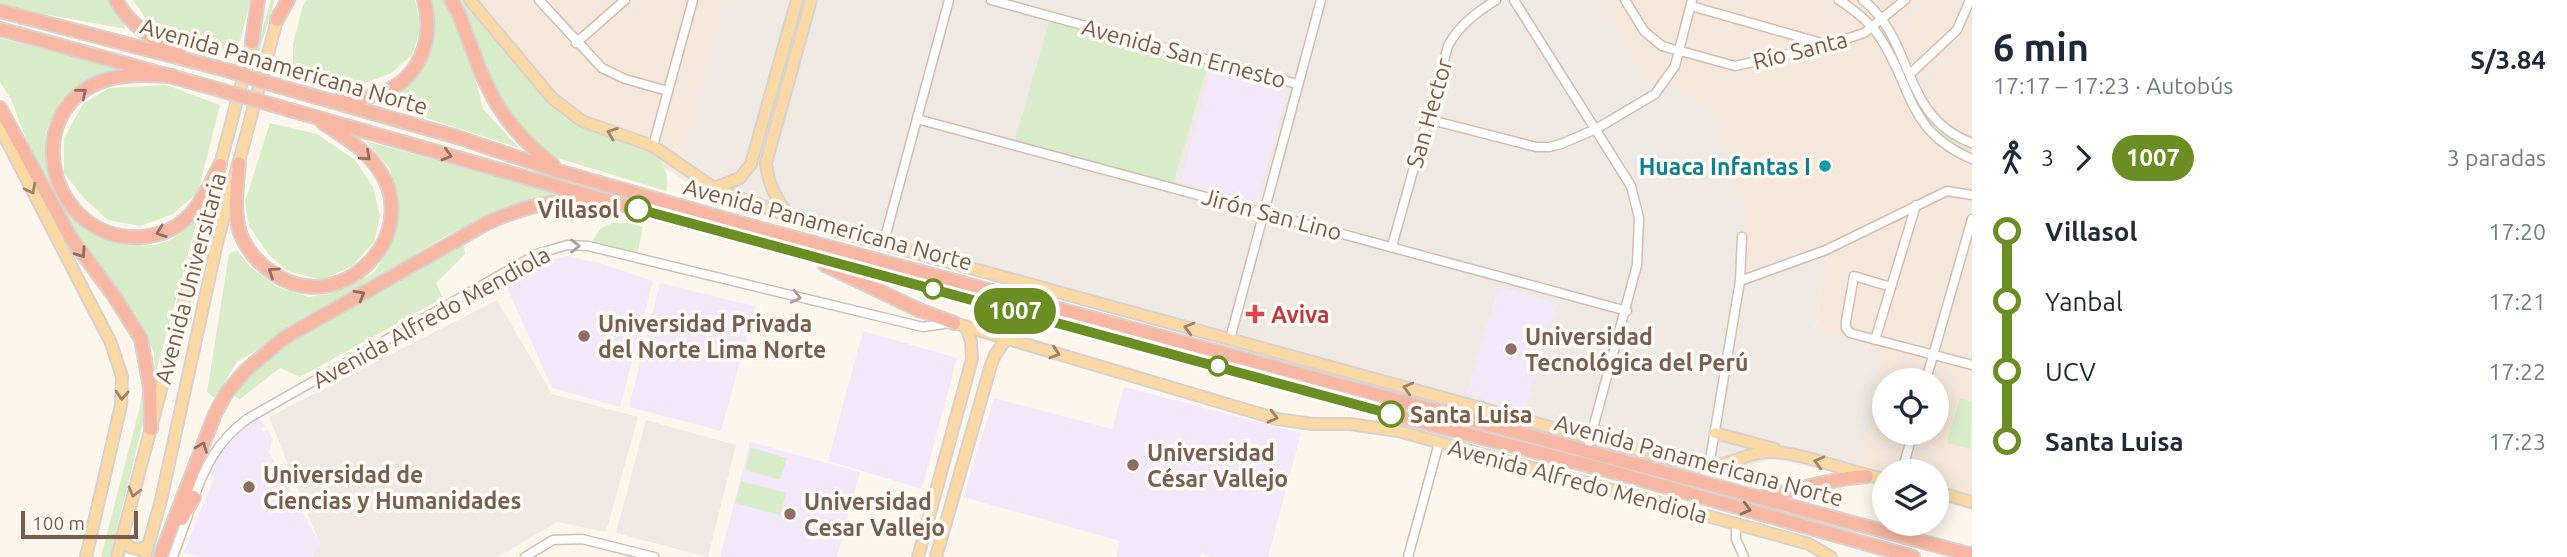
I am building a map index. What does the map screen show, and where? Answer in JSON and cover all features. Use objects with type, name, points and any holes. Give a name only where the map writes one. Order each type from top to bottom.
[{"type":"highway","points":[[116,0],[127,18],[149,36],[198,62]]},
{"type":"highway","points":[[252,42],[258,0]]},
{"type":"highway","points":[[277,20],[288,0]]},
{"type":"highway","points":[[330,101],[377,95],[411,74],[426,46],[428,27],[424,0]]},
{"type":"highway","points":[[450,0],[496,106],[520,138],[561,172]]},
{"type":"highway","name":"Avenida Panamericana Norte","points":[[0,11],[230,71],[457,137],[561,172],[736,222],[1972,555]]},
{"type":"highway","name":"Avenida Panamericana Norte","points":[[0,29],[601,199],[1617,473],[1913,557]]},
{"type":"highway","points":[[173,76],[110,78],[92,86],[66,108],[57,124],[53,141],[56,175],[62,192],[85,220],[100,230],[118,236],[150,236],[176,226],[189,216],[220,165]]},
{"type":"highway","points":[[0,108],[71,238],[132,322],[141,339],[150,387],[151,429]]},
{"type":"highway","points":[[239,163],[236,207],[241,233],[254,257],[265,268],[280,278],[311,287],[328,286],[360,272],[377,253],[388,231],[391,214],[386,182],[378,167],[368,157],[344,137],[310,116]]},
{"type":"highway","points":[[165,556],[215,414],[228,392],[264,353],[284,338],[487,223],[517,209],[538,204],[601,199]]},
{"type":"highway","points":[[806,255],[885,295],[960,325]]},
{"type":"highway","points":[[1760,497],[1801,490],[1841,477],[1867,476]]},
{"type":"highway","points":[[165,556],[194,497]]},
{"type":"highway","points":[[1938,546],[1972,550]]},
{"type":"main road","name":"Avenida Universitaria","points":[[117,557],[265,0]]},
{"type":"main road","name":"Avenida Universitaria","points":[[145,557],[164,486],[216,243],[282,0]]},
{"type":"main road","name":"Avenida Alfredo Mendiola","points":[[470,0],[552,98],[582,121],[653,146],[714,188],[810,224],[1590,438],[1709,466],[1718,466],[1764,452],[1784,453],[1872,477]]},
{"type":"main road","points":[[789,215],[775,197],[766,163],[775,103],[797,0]]},
{"type":"main road","points":[[714,188],[734,181],[747,172],[775,103],[811,0]]},
{"type":"main road","points":[[0,128],[111,342],[122,377],[118,423],[86,557]]},
{"type":"main road","name":"Avenida Alfredo Mendiola","points":[[960,325],[1277,419],[1313,424],[1350,424],[1398,431],[1809,544],[1831,557]]},
{"type":"main road","points":[[918,557],[972,359],[971,341],[960,325]]},
{"type":"main road","points":[[936,557],[991,365],[1006,339]]},
{"type":"main road","points":[[1715,433],[1784,453]]},
{"type":"main road","points":[[936,489],[954,494]]},
{"type":"main road","points":[[1949,495],[1972,502]]},
{"type":"main road","points":[[122,537],[127,545],[135,549],[148,545]]},
{"type":"street","points":[[539,0],[576,43],[608,72],[668,91]]},
{"type":"street","points":[[576,43],[625,0]]},
{"type":"street","points":[[653,146],[693,0]]},
{"type":"street","points":[[883,245],[949,0]]},
{"type":"street","name":"Avenida San Ernesto","points":[[991,0],[1297,84]]},
{"type":"street","points":[[1230,340],[1321,0]]},
{"type":"street","name":"San Hector","points":[[1392,246],[1444,56],[1453,35],[1468,19],[1496,0]]},
{"type":"street","points":[[1514,0],[1632,186],[1639,219],[1637,265],[1627,311],[1586,453]]},
{"type":"street","name":"Río Santa","points":[[1625,0],[1637,22],[1662,46],[1735,66],[1828,45],[1864,33],[1905,0]]},
{"type":"street","points":[[1839,0],[1873,28],[1893,60],[1922,123],[1946,146],[1972,157]]},
{"type":"street","points":[[1863,0],[1883,20],[1926,108],[1937,122],[1954,136],[1972,143]]},
{"type":"street","points":[[1910,74],[1957,30],[1970,0]]},
{"type":"street","points":[[1427,119],[1549,148],[1596,129],[1656,94],[1675,66],[1692,3],[1828,45]]},
{"type":"street","name":"Jirón San Lino","points":[[917,118],[1627,311]]},
{"type":"street","points":[[1740,281],[1826,250],[1947,191],[1972,195]]},
{"type":"street","points":[[1875,340],[1916,205]]},
{"type":"street","points":[[1929,368],[1971,225]]},
{"type":"street","points":[[1709,466],[1740,281],[1742,237]]},
{"type":"street","name":"Avenida Alfredo Mendiola","points":[[194,497],[217,447],[247,419],[537,254],[567,245],[588,246],[923,327],[960,325]]},
{"type":"street","points":[[1891,287],[1854,276],[1846,328],[1850,333],[1972,365]]},
{"type":"street","points":[[1408,557],[1439,443]]},
{"type":"street","points":[[1735,524],[1736,539],[1744,557]]},
{"type":"street","points":[[525,557],[553,540],[582,539],[654,557]]},
{"type":"shaded area","points":[[455,0],[724,0],[682,157],[689,183],[636,151],[573,132]]},
{"type":"shaded area","points":[[724,0],[1597,0],[1648,83],[1660,77],[1715,114],[1746,214],[1746,272],[1804,250],[1825,265],[1815,330],[1881,348],[1878,368],[1872,368],[1872,406],[1863,463],[1834,472],[1773,459],[1714,474],[1533,431],[804,227],[689,183],[682,157]]},
{"type":"shaded area","points":[[1597,0],[1972,0],[1972,510],[1949,503],[1949,459],[1872,459],[1872,482],[1834,472],[1863,463],[1815,331],[1825,265],[1746,272],[1746,214],[1648,83]]},
{"type":"shaded area","points":[[1212,66],[1288,87],[1257,203],[1181,182]]},
{"type":"shaded area","name":"Universidad Privada del Norte Lima Norte","points":[[567,256],[600,263],[653,281],[620,407],[552,388],[506,285],[551,260]]},
{"type":"shaded area","points":[[660,283],[755,306],[721,431],[629,407]]},
{"type":"shaded area","name":"Universidad Tecnológica del Perú","points":[[1499,286],[1557,304],[1524,412],[1466,394]]},
{"type":"shaded area","points":[[497,300],[552,394],[638,417],[606,532],[557,522],[498,557],[312,557],[320,544],[269,417]]},
{"type":"shaded area","points":[[863,331],[957,358],[922,489],[828,461]]},
{"type":"shaded area","name":"Universidad César Vallejo","points":[[1124,387],[1301,433],[1268,557],[1211,557],[1201,554],[1200,557],[1116,557],[1120,541],[963,497],[994,398],[1112,429]]},
{"type":"shaded area","name":"Universidad de Ciencias y Humanidades","points":[[251,418],[254,421],[260,418],[265,426],[261,429],[263,432],[268,431],[273,439],[269,452],[320,544],[312,557],[198,557],[184,552],[214,477],[207,470],[243,428],[241,425]]},
{"type":"shaded area","points":[[646,420],[736,445],[708,557],[616,533]]},
{"type":"shaded area","name":"Universidad Cesar Vallejo","points":[[750,442],[860,472],[837,557],[720,557]]},
{"type":"green space","points":[[0,0],[110,0],[126,29],[0,6]]},
{"type":"green space","points":[[133,0],[250,0],[250,3],[236,54],[149,23]]},
{"type":"green space","points":[[271,0],[275,0],[259,52],[256,51]]},
{"type":"green space","points":[[307,0],[415,0],[421,27],[412,55],[391,73],[358,86],[293,70],[293,44],[303,5]]},
{"type":"green space","points":[[429,0],[446,0],[470,56],[483,109],[519,148],[379,103],[402,89],[420,69]]},
{"type":"green space","points":[[457,0],[465,0],[531,84],[568,121],[652,151],[665,169],[666,191],[554,157],[529,140],[501,107]]},
{"type":"green space","points":[[1049,22],[1208,65],[1173,184],[1015,140]]},
{"type":"green space","points":[[1883,27],[1925,112],[1943,131],[1970,145],[1970,149],[1966,150],[1947,140],[1927,121],[1919,109],[1896,55],[1881,30]]},
{"type":"green space","points":[[0,38],[124,70],[96,76],[79,87],[59,108],[47,130],[45,144],[50,174],[65,204],[85,228],[106,239],[135,245],[156,245],[181,233],[198,217],[155,376],[154,352],[127,302],[76,235],[31,152],[11,99],[0,82]]},
{"type":"green space","points":[[166,85],[220,105],[198,192],[173,214],[140,226],[108,220],[85,199],[64,173],[64,138],[83,104],[109,88]]},
{"type":"green space","points":[[270,123],[317,134],[355,160],[373,187],[380,216],[374,242],[352,266],[322,280],[288,271],[269,255],[249,226],[245,202]]},
{"type":"green space","points":[[366,141],[559,194],[506,206],[446,236],[237,362],[215,398],[207,392],[229,254],[237,250],[250,267],[277,287],[309,297],[333,293],[374,273],[390,247],[398,211],[390,169]]},
{"type":"green space","points":[[612,223],[629,223],[643,227],[637,255],[591,243],[601,228]]},
{"type":"green space","points":[[463,242],[465,254],[436,283],[443,298],[300,377],[280,368],[240,399],[233,396],[241,383],[281,347]]},
{"type":"green space","points":[[139,372],[144,372],[145,414],[110,557],[101,557],[139,410],[143,388]]},
{"type":"green space","points":[[1960,398],[1972,402],[1970,449],[1949,444]]},
{"type":"green space","points":[[751,448],[787,458],[780,480],[745,470]]},
{"type":"green space","points":[[741,481],[786,493],[780,515],[735,503]]},
{"type":"bus line","name":"1007","points":[[638,209],[1391,414]]},
{"type":"place","name":"Huaca Infantas I","points":[[1825,166]]},
{"type":"place","name":"Villasol","points":[[638,209]]},
{"type":"place","name":"Aviva","points":[[1255,314]]},
{"type":"place","name":"Universidad Privada del Norte Lima Norte","points":[[584,336]]},
{"type":"place","name":"Universidad Tecnológica del Perú","points":[[1511,349]]},
{"type":"place","name":"Santa Luisa","points":[[1391,414]]},
{"type":"place","name":"Universidad César Vallejo","points":[[1133,465]]},
{"type":"place","name":"Universidad de Ciencias y Humanidades","points":[[249,487]]},
{"type":"place","name":"Universidad Cesar Vallejo","points":[[790,514]]}]
